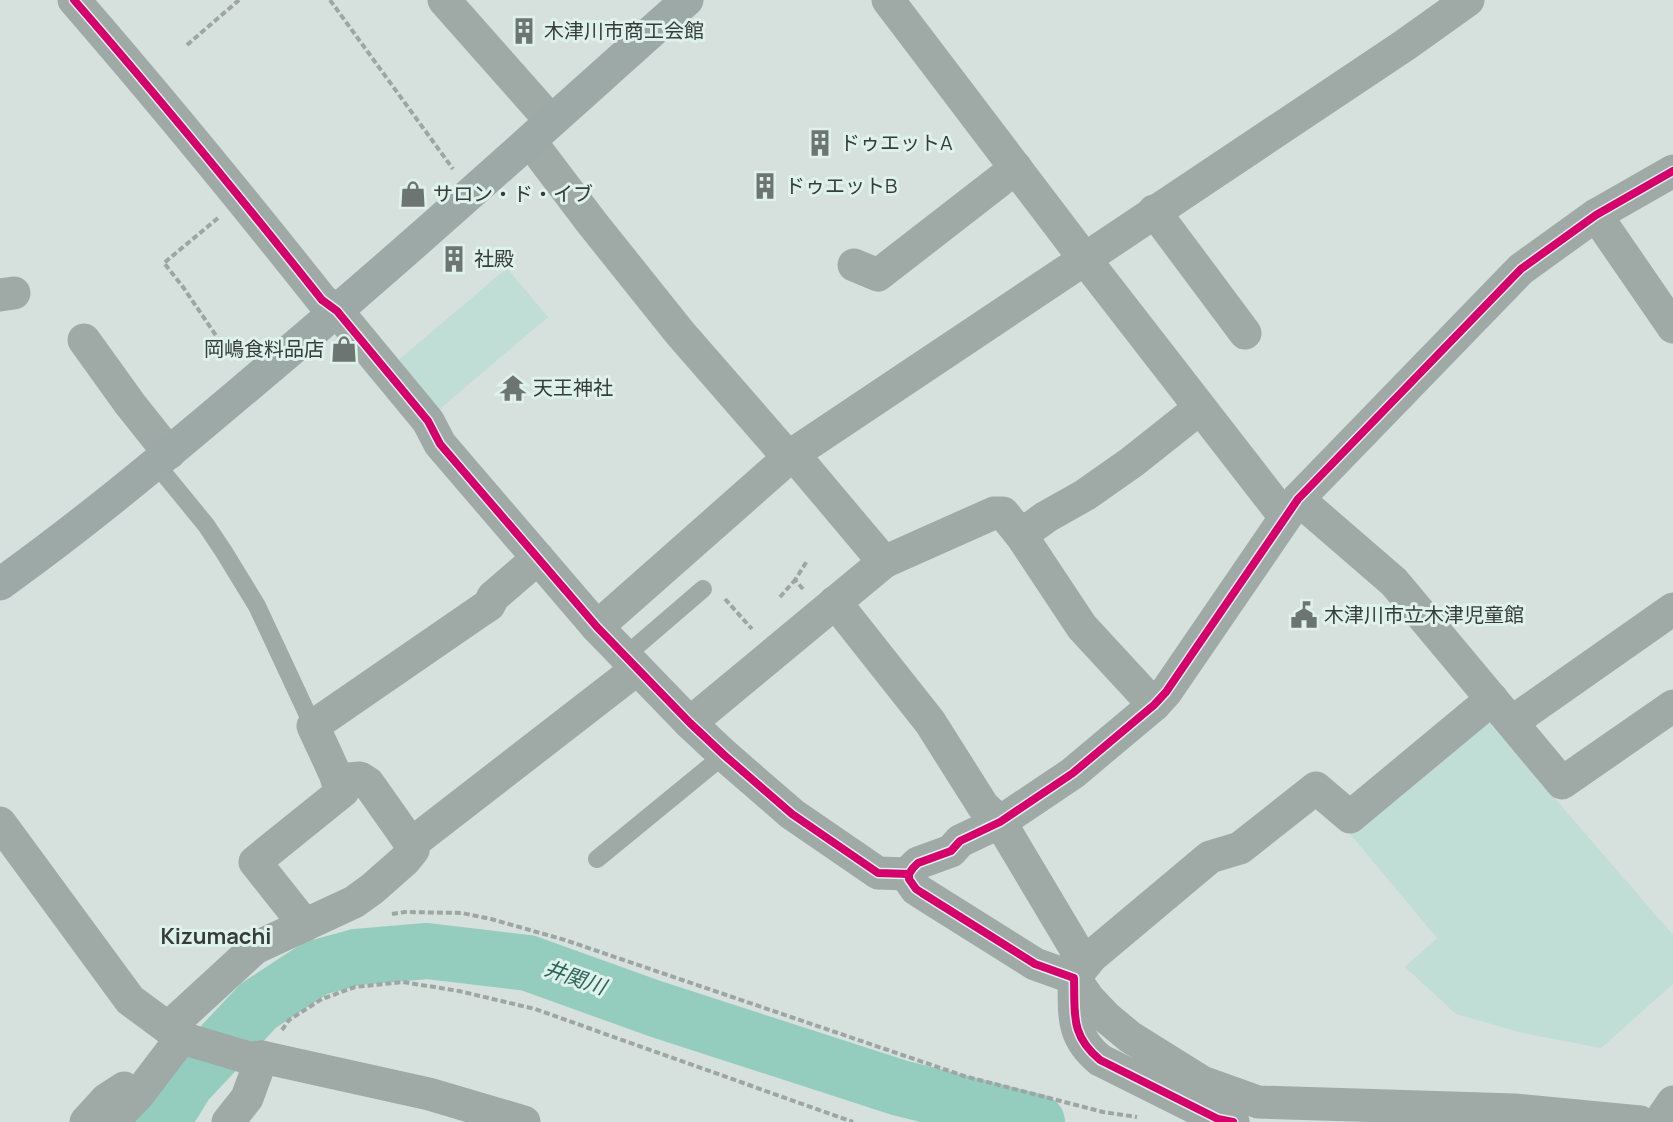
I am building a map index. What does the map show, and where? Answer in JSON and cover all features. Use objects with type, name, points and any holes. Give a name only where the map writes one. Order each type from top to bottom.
[{"type":"street","points":[[74,0],[242,199],[322,300],[337,311],[428,421],[440,444],[597,627],[631,663],[724,755],[792,814],[878,873],[909,874]]},
{"type":"street","points":[[444,0],[541,131],[592,223],[680,333],[781,449],[793,454],[884,562]]},
{"type":"street","points":[[0,584],[163,458],[250,385],[470,194],[687,0]]},
{"type":"street","points":[[888,0],[1083,258],[1200,408],[1291,508],[1394,582],[1562,783],[1673,706]]},
{"type":"street","points":[[597,627],[793,454],[1083,258],[1405,45],[1468,0]]},
{"type":"street","points":[[854,265],[878,275],[1016,168]]},
{"type":"street","points":[[1657,1118],[1515,1110],[1258,1102],[1202,1082],[1130,1037],[1101,1012],[1074,978],[1035,964],[916,889],[909,879],[909,874],[918,863],[951,851],[960,841],[1000,822],[1073,773],[1154,705],[1166,692],[1291,508],[1521,269],[1596,215],[1673,171]]},
{"type":"street","points":[[1154,211],[1245,333]]},
{"type":"street","points":[[1596,215],[1673,327]]},
{"type":"street","points":[[84,340],[130,404],[163,458]]},
{"type":"street","points":[[1021,535],[1046,517],[1095,489],[1200,408]]},
{"type":"street","points":[[690,723],[884,562],[994,513],[1003,513],[1021,535],[1082,627],[1154,705]]},
{"type":"street","points":[[305,925],[255,861],[343,791],[313,726],[489,605],[493,597],[538,558]]},
{"type":"street","points":[[835,602],[930,722],[983,806],[1000,822],[1077,951],[1074,978],[1076,1028],[1089,1051],[1100,1060],[1223,1121]]},
{"type":"street","points":[[1074,978],[1092,956],[1210,857],[1240,848],[1316,788],[1350,817],[1502,710],[1673,609]]},
{"type":"street","points":[[411,844],[631,663]]},
{"type":"street","points":[[112,1122],[138,1095],[180,1036],[255,948],[354,902],[405,860],[413,850],[368,783],[360,778],[337,780]]},
{"type":"street","points":[[0,822],[130,1000],[180,1036],[256,1058],[429,1094],[525,1122]]},
{"type":"street","points":[[228,1122],[247,1098],[256,1058]]},
{"type":"street","points":[[86,1122],[107,1099],[121,1089],[150,1078]]},
{"type":"lane","points":[[163,458],[169,478],[206,525],[258,606],[313,726]]},
{"type":"lane","points":[[631,663],[703,589]]},
{"type":"lane","points":[[597,860],[724,755]]},
{"type":"path","points":[[187,45],[239,0]]},
{"type":"path","points":[[330,0],[470,194]]},
{"type":"path","points":[[242,199],[164,263],[250,385]]},
{"type":"path","points":[[780,597],[795,580]]},
{"type":"path","points":[[721,594],[773,654]]},
{"type":"path","points":[[384,916],[405,912],[462,913],[491,919],[565,940],[964,1076],[1103,1112],[1138,1117]]},
{"type":"path","points":[[256,1058],[289,1020],[322,999],[355,987],[403,982],[459,991],[535,1008],[853,1122]]},
{"type":"green space","points":[[507,268],[548,317],[435,413],[395,363]]},
{"type":"green space","points":[[1485,718],[1673,935],[1673,984],[1601,1048],[1523,1033],[1456,1014],[1405,967],[1437,938],[1350,834]]},
{"type":"waterway","name":"井関川","points":[[162,1122],[186,1083],[258,1006],[316,968],[356,957],[427,951],[528,963],[656,1009],[900,1088],[1037,1122]]},
{"type":"cycle path","points":[[74,0],[200,148],[322,300],[337,311],[428,421],[440,444],[597,627],[690,723],[792,814],[878,873],[909,874]]},
{"type":"cycle path","points":[[1233,1122],[1218,1119],[1100,1060],[1090,1051],[1079,1033],[1075,1013],[1074,978],[1035,964],[922,893],[909,879],[909,874],[918,863],[951,851],[960,841],[1000,822],[1073,773],[1154,705],[1166,692],[1298,499],[1521,269],[1596,215],[1673,171]]},
{"type":"place","name":"木津川市商工会館","points":[[524,31]]},
{"type":"place","name":"ドゥエットA","points":[[820,143]]},
{"type":"place","name":"ドゥエットB","points":[[765,186]]},
{"type":"place","name":"サロン・ド・イブ","points":[[413,194]]},
{"type":"place","name":"社殿","points":[[454,259]]},
{"type":"place","name":"岡嶋食料品店","points":[[344,349]]},
{"type":"place","name":"天王神社","points":[[513,388]]},
{"type":"place","name":"木津川市立木津児童館","points":[[1304,615]]},
{"type":"district","name":"Kizumachi","points":[[216,936]]}]
